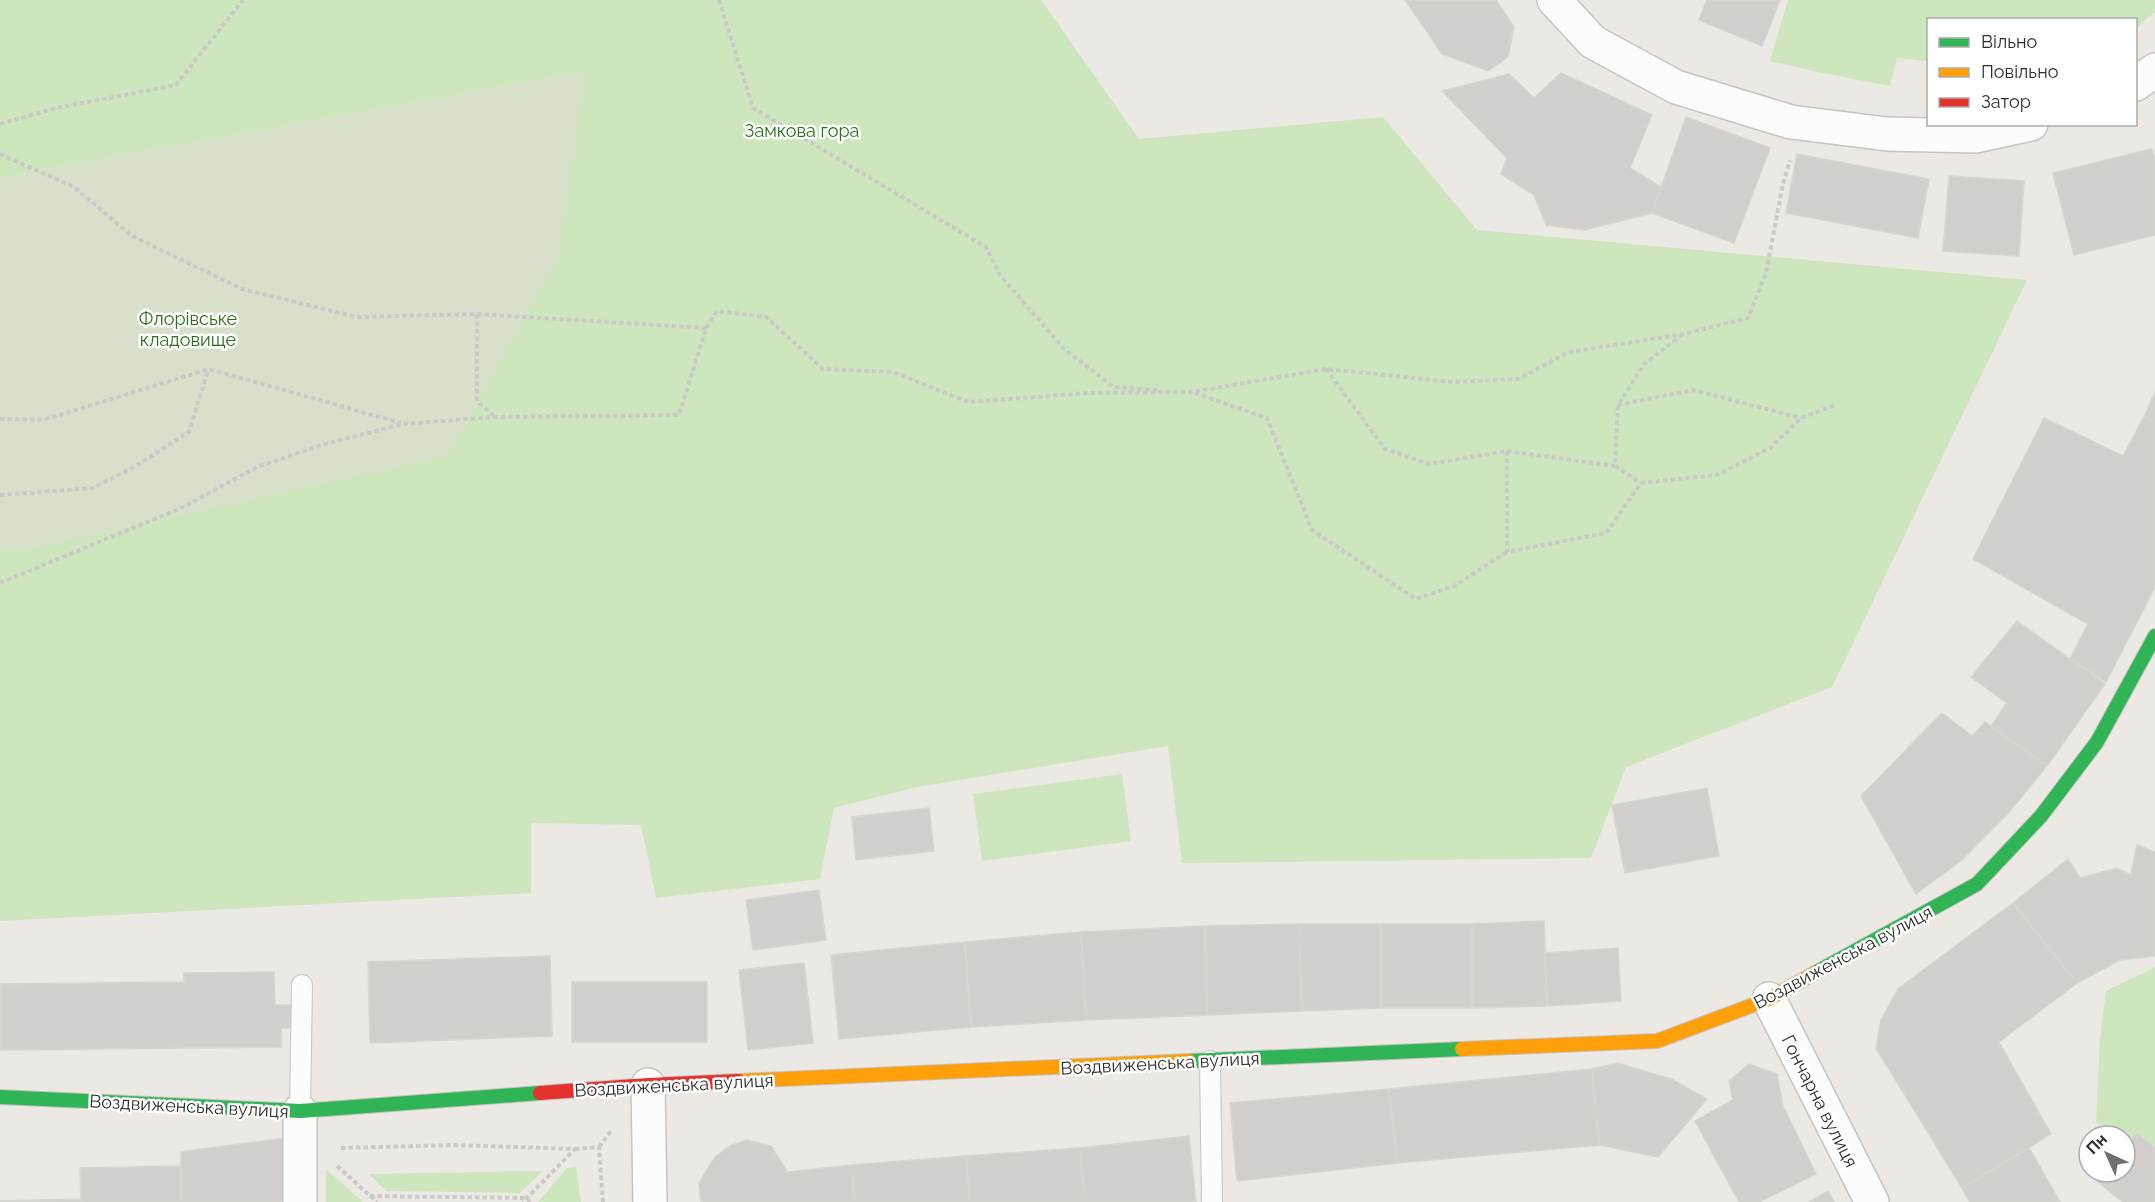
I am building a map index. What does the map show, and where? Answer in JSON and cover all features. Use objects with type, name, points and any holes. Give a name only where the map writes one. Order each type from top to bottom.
[{"type":"street","points":[[1554,0],[1593,42],[1676,87],[1791,122],[1887,134],[1976,136],[2022,126]]},
{"type":"street","name":"Воздвиженська вулиця","points":[[0,1097],[300,1111],[648,1085],[1657,1041],[1769,999],[1977,884],[2041,816],[2097,742],[2155,636]]},
{"type":"street","name":"Гончарна вулиця","points":[[1769,999],[1872,1202]]},
{"type":"street","points":[[648,1085],[650,1202]]},
{"type":"street","points":[[300,1111],[300,1202]]},
{"type":"lane","points":[[300,1111],[302,985]]},
{"type":"lane","points":[[1210,1061],[1212,1202]]},
{"type":"path","points":[[0,124],[56,108],[176,86],[243,0]]},
{"type":"path","points":[[719,0],[753,108],[986,247],[1000,274],[1064,349],[1114,387],[1192,392],[1267,418],[1312,530],[1416,599],[1456,585],[1506,552],[1606,533],[1641,483]]},
{"type":"path","points":[[0,154],[74,188],[132,236],[242,289],[357,317],[477,314],[706,328]]},
{"type":"path","points":[[0,583],[181,508],[257,467],[321,445],[403,424],[494,417],[679,415],[706,328],[717,311],[766,317],[823,369],[892,372],[968,402],[1088,393],[1192,392],[1326,369],[1452,382],[1518,379],[1569,352],[1684,334],[1748,318],[1766,273],[1783,184],[1792,154]]},
{"type":"path","points":[[477,314],[477,401],[494,417]]},
{"type":"path","points":[[1615,466],[1618,405],[1644,364],[1684,334]]},
{"type":"path","points":[[0,419],[43,420],[208,369],[403,424]]},
{"type":"path","points":[[0,495],[93,488],[134,467],[189,432],[208,369]]},
{"type":"path","points":[[1326,369],[1384,449],[1429,464],[1507,451],[1615,466],[1641,483],[1717,475],[1770,448],[1802,418],[1835,405]]},
{"type":"path","points":[[1618,405],[1693,390],[1802,418]]},
{"type":"path","points":[[1506,552],[1507,451]]},
{"type":"path","points":[[330,1148],[454,1145],[575,1149],[599,1147],[603,1202]]},
{"type":"path","points":[[523,1202],[529,1200],[575,1149]]},
{"type":"path","points":[[370,1196],[529,1200]]},
{"type":"green space","name":"Замкова гора","points":[[0,0],[1041,0],[1139,139],[1383,117],[1477,230],[2027,280],[1832,687],[1626,767],[1591,858],[1182,863],[1168,746],[918,787],[834,808],[820,879],[656,898],[641,825],[531,823],[531,893],[0,921],[0,549],[27,549],[585,72],[0,178]]},
{"type":"green space","points":[[1788,0],[2155,0],[2155,12],[2137,27],[2137,18],[1927,18],[1927,61],[1897,58],[1890,86],[1770,61]]},
{"type":"green space","name":"Флорівське кладовище","points":[[585,72],[558,257],[448,456],[27,549],[0,549],[0,178]]},
{"type":"green space","points":[[1122,774],[1131,841],[982,861],[973,794]]},
{"type":"green space","points":[[2155,967],[2155,1148],[2137,1140],[2137,1124],[2096,1122],[2100,1038],[2106,991]]},
{"type":"green space","points":[[576,1167],[581,1202],[538,1202],[567,1168]]},
{"type":"green space","points":[[326,1169],[363,1202],[326,1202]]},
{"type":"green space","points":[[543,1171],[520,1193],[386,1191],[369,1174]]},
{"type":"building","points":[[1405,0],[1496,0],[1514,27],[1508,57],[1488,71],[1442,54]]},
{"type":"building","points":[[1707,0],[1780,0],[1762,46],[1699,20]]},
{"type":"building","points":[[1561,73],[1652,115],[1630,168],[1661,187],[1652,213],[1584,230],[1546,225],[1534,195],[1501,174],[1507,158],[1442,91],[1509,74],[1534,98]]},
{"type":"building","points":[[1686,117],[1770,148],[1734,243],[1652,213]]},
{"type":"building","points":[[2152,149],[2155,159],[2155,235],[2074,255],[2053,173]]},
{"type":"building","points":[[1797,154],[1929,179],[1918,238],[1786,213]]},
{"type":"building","points":[[1949,176],[2024,181],[2019,256],[1943,251]]},
{"type":"building","points":[[2155,392],[2155,422],[2144,417]]},
{"type":"building","points":[[2144,417],[2155,422],[2155,587],[2106,682],[2070,659],[2088,624],[1973,559],[2044,418],[2123,456]]},
{"type":"building","points":[[2017,621],[2105,684],[2047,766],[1991,726],[2007,703],[1971,677]]},
{"type":"building","points":[[1942,713],[1972,736],[1985,722],[2047,766],[2010,811],[1962,860],[1916,894],[1861,796]]},
{"type":"building","points":[[1707,788],[1719,856],[1625,873],[1612,805]]},
{"type":"building","points":[[929,808],[934,851],[856,860],[852,817]]},
{"type":"building","points":[[2137,845],[2155,852],[2155,956],[2120,960],[2077,983],[2013,903],[2068,859],[2080,878],[2117,868],[2131,875]]},
{"type":"building","points":[[819,890],[826,940],[753,950],[746,900]]},
{"type":"building","points":[[2013,903],[2077,983],[1999,1042],[2051,1134],[1962,1188],[1876,1048],[1881,1020],[1898,989]]},
{"type":"building","points":[[1544,921],[1547,1006],[1472,1008],[1472,924]]},
{"type":"building","points":[[1299,924],[1302,1011],[1207,1015],[1205,926]]},
{"type":"building","points":[[1299,924],[1381,924],[1381,1008],[1302,1011]]},
{"type":"building","points":[[1381,924],[1472,924],[1472,1008],[1381,1008]]},
{"type":"building","points":[[1205,926],[1207,1015],[1086,1020],[1081,932]]},
{"type":"building","points":[[1081,932],[1086,1020],[971,1027],[965,942]]},
{"type":"building","points":[[965,942],[971,1027],[839,1039],[831,955]]},
{"type":"building","points":[[1618,948],[1621,1001],[1547,1006],[1545,953]]},
{"type":"building","points":[[550,956],[552,1036],[370,1043],[368,962]]},
{"type":"building","points":[[804,963],[813,1043],[748,1050],[739,970]]},
{"type":"building","points":[[274,972],[275,1005],[293,1005],[294,1028],[281,1028],[281,1047],[0,1050],[0,984],[184,982],[184,973]]},
{"type":"building","points":[[572,982],[707,982],[707,1042],[572,1042]]},
{"type":"building","points":[[1617,1063],[1671,1079],[1707,1099],[1658,1157],[1599,1145],[1592,1069]]},
{"type":"building","points":[[1749,1064],[1777,1074],[1783,1106],[1816,1174],[1759,1202],[1739,1202],[1695,1121],[1733,1100],[1729,1081]]},
{"type":"building","points":[[1592,1069],[1599,1145],[1397,1163],[1389,1089]]},
{"type":"building","points":[[1389,1089],[1397,1163],[1237,1181],[1230,1103]]},
{"type":"building","points":[[2137,1133],[2155,1148],[2155,1202],[2123,1202],[2100,1184],[2137,1184]]},
{"type":"building","points":[[1189,1136],[1196,1202],[1085,1202],[1080,1148]]},
{"type":"building","points":[[292,1137],[292,1202],[181,1202],[181,1152]]},
{"type":"building","points":[[747,1140],[771,1146],[787,1172],[852,1165],[854,1202],[701,1202],[699,1183],[715,1157],[730,1146]]},
{"type":"building","points":[[1080,1148],[1085,1202],[970,1202],[966,1156]]},
{"type":"building","points":[[2029,1148],[2060,1202],[1970,1202],[1962,1188]]},
{"type":"building","points":[[966,1156],[970,1202],[854,1202],[852,1165]]},
{"type":"building","points":[[180,1166],[181,1202],[81,1202],[80,1168]]},
{"type":"building","points":[[1828,1191],[1834,1202],[1809,1202]]},
{"type":"building","points":[[81,1199],[81,1202],[0,1202],[0,1201]]},
{"type":"traffic: fast","points":[[1815,973],[1977,884],[2041,816],[2097,742],[2155,636]]},
{"type":"traffic: fast","points":[[1189,1061],[1462,1049]]},
{"type":"traffic: fast","points":[[0,1097],[300,1111],[540,1093]]},
{"type":"traffic: slow","points":[[1462,1049],[1657,1041],[1769,999],[1815,973]]},
{"type":"traffic: slow","points":[[738,1081],[1189,1061]]},
{"type":"traffic: jam","points":[[540,1093],[738,1081]]}]
